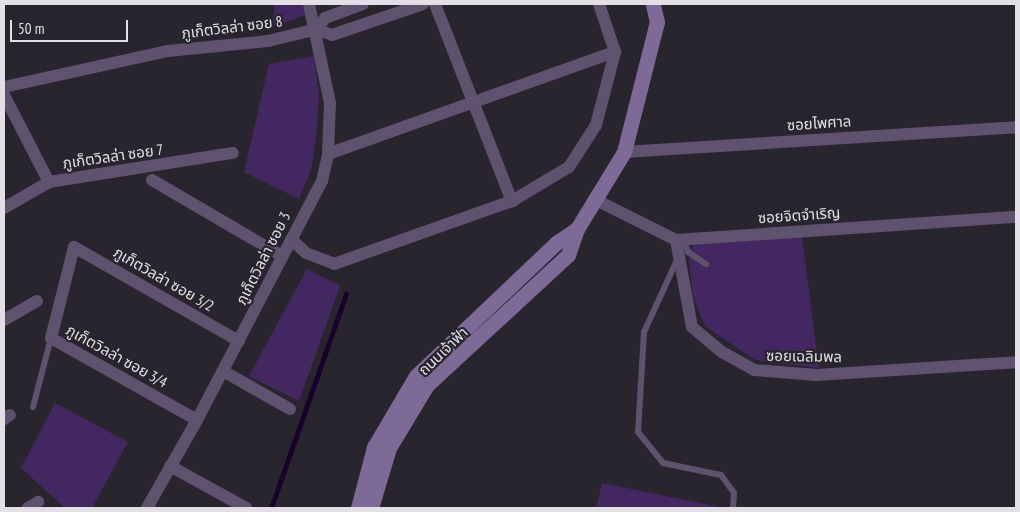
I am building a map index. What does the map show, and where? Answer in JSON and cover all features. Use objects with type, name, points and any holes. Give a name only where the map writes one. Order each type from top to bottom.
[{"type":"main road","name":"ถนนเจ้าฟ้า","points":[[371,508],[389,448],[427,385],[568,255],[576,229],[624,152],[657,22],[653,4]]},
{"type":"main road","name":"ถนนเจ้าฟ้า","points":[[358,508],[374,447],[416,376],[556,243],[576,229]]},
{"type":"street","name":"ภูเก็ตวิลล่า ซอย 3","points":[[146,508],[197,420],[322,180],[328,154],[330,103],[317,29],[309,4]]},
{"type":"street","points":[[363,4],[325,18],[317,29],[332,35],[423,4]]},
{"type":"street","points":[[435,4],[476,102],[512,201]]},
{"type":"street","points":[[291,239],[306,254],[334,264],[512,201],[569,167],[596,125],[615,52],[599,4]]},
{"type":"street","name":"ภูเก็ตวิลล่า ซอย 8","points":[[4,87],[168,51],[268,41],[317,29]]},
{"type":"street","points":[[328,154],[615,52]]},
{"type":"street","points":[[4,95],[49,182]]},
{"type":"street","name":"ซอยไพศาล","points":[[624,152],[1016,127]]},
{"type":"street","name":"ภูเก็ตวิลล่า ซอย 7","points":[[4,208],[49,182],[233,153]]},
{"type":"street","points":[[152,180],[282,256]]},
{"type":"street","points":[[594,199],[680,240]]},
{"type":"street","name":"ซอยจิตจำเริญ","points":[[680,240],[1016,217]]},
{"type":"street","name":"ซอยเฉลิมพล","points":[[680,240],[679,257],[692,326],[722,352],[754,370],[817,375],[1016,362]]},
{"type":"street","name":"ภูเก็ตวิลล่า ซอย 3/4","points":[[74,247],[51,338],[197,420]]},
{"type":"street","name":"ภูเก็ตวิลล่า ซอย 3/2","points":[[74,247],[239,340]]},
{"type":"street","points":[[4,320],[37,301]]},
{"type":"street","points":[[223,371],[290,409]]},
{"type":"street","points":[[170,466],[246,508]]},
{"type":"lane","points":[[680,240],[688,252],[706,264]]},
{"type":"lane","points":[[679,257],[644,332],[638,432],[664,463],[721,474],[734,493],[734,508]]},
{"type":"lane","points":[[32,408],[51,338]]},
{"type":"shaded area","points":[[275,4],[302,4],[306,15],[272,27]]},
{"type":"shaded area","points":[[314,56],[319,95],[317,130],[311,170],[299,199],[244,172],[269,64]]},
{"type":"shaded area","points":[[802,237],[819,368],[755,360],[705,326],[693,297],[688,252],[695,244]]},
{"type":"shaded area","points":[[307,269],[340,286],[299,401],[249,376]]},
{"type":"shaded area","points":[[55,403],[128,442],[92,508],[65,508],[21,468]]},
{"type":"shaded area","points":[[602,483],[715,506],[715,508],[596,508]]},
{"type":"waterway","points":[[271,508],[346,294]]}]
